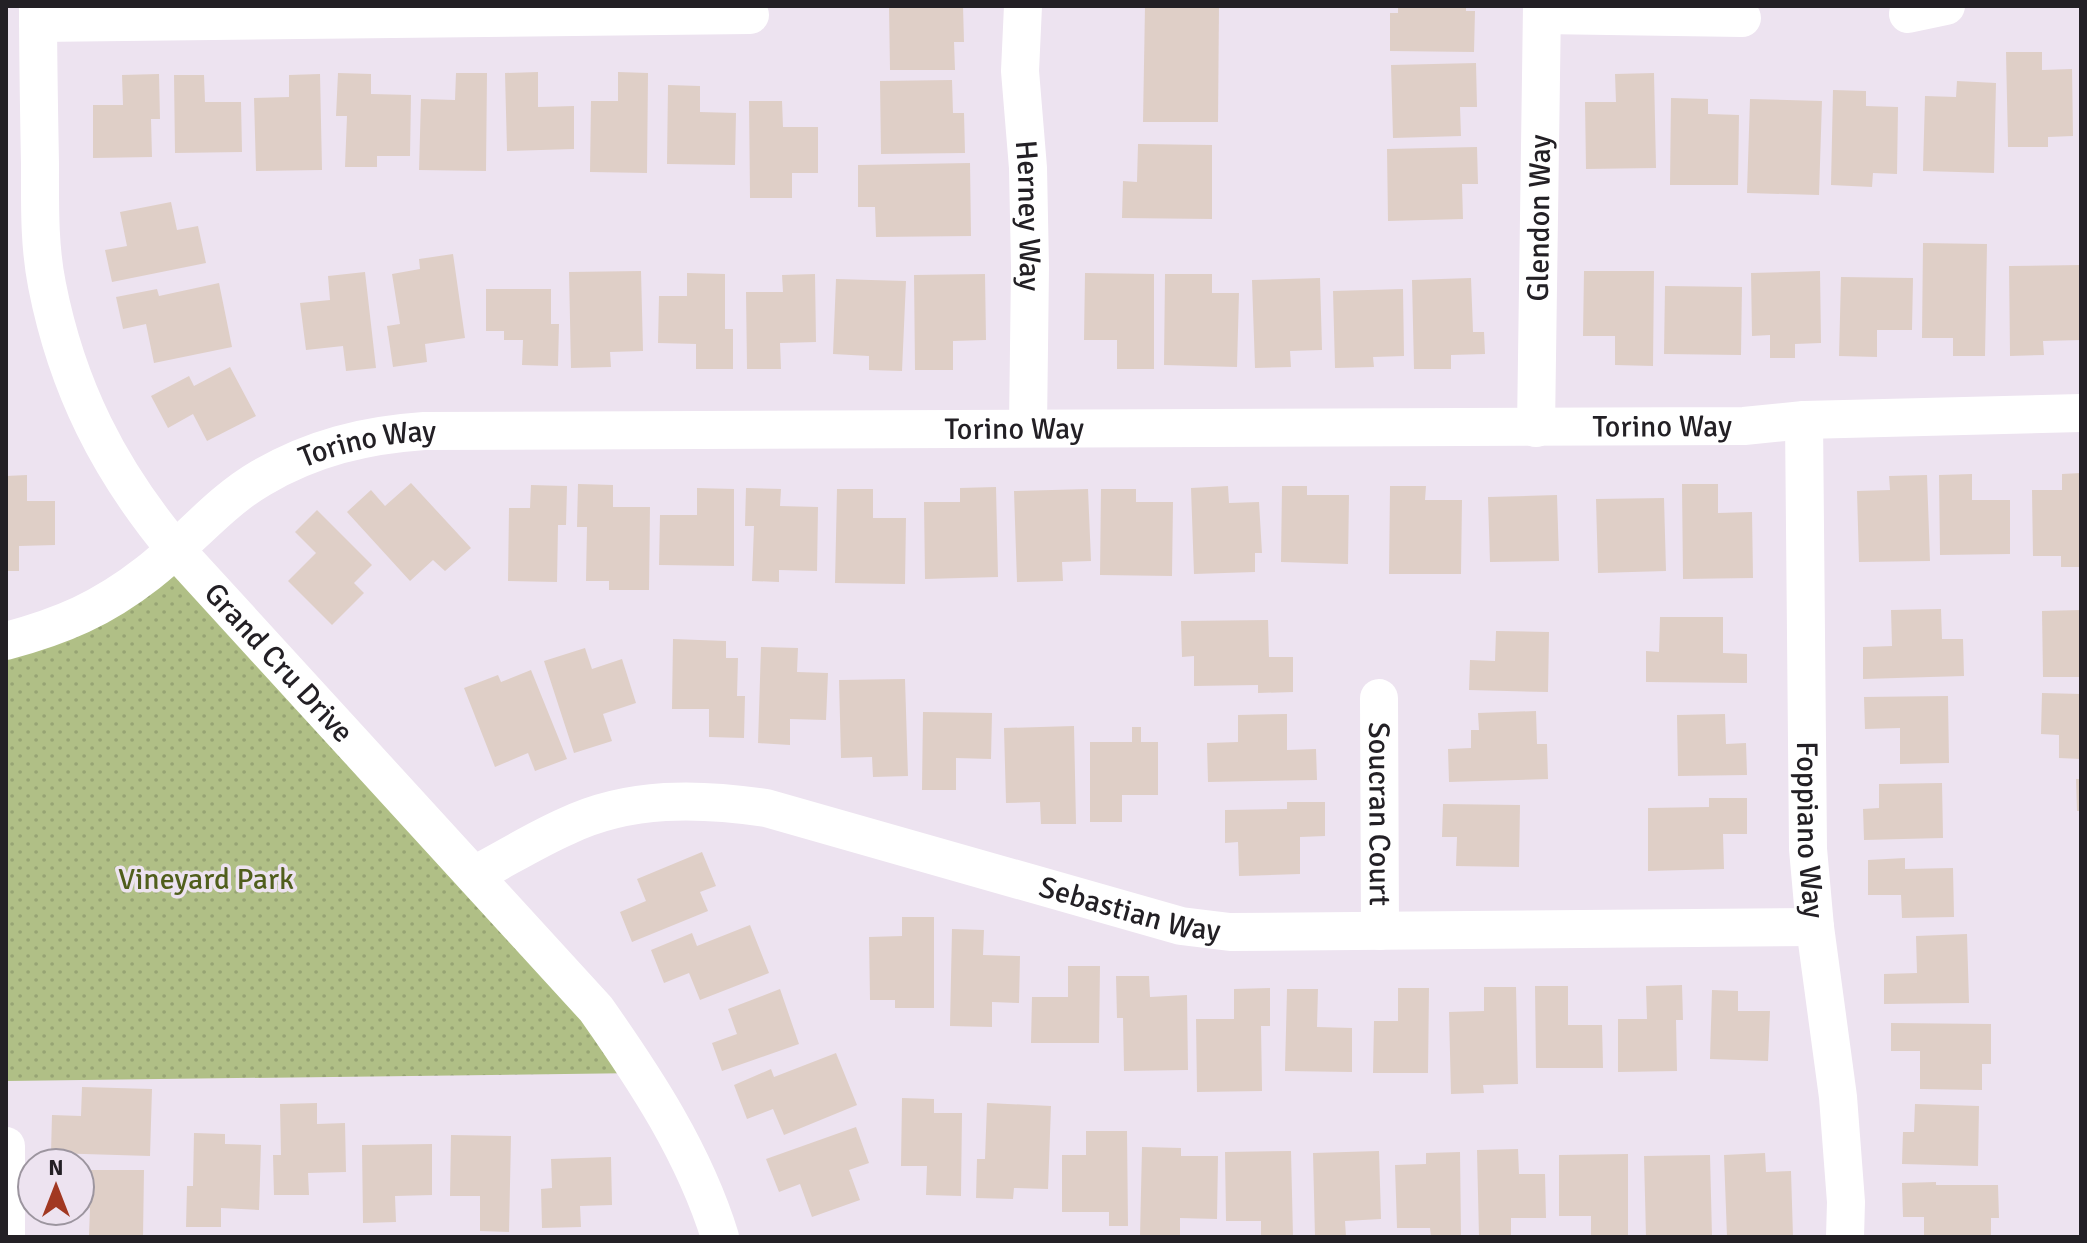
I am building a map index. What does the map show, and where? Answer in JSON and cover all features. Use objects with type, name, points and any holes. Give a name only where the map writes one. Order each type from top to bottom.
[{"type":"street","name":"Herney Way","points":[[1023,6],[1020,71],[1028,168],[1030,267],[1028,427]]},
{"type":"street","points":[[1908,14],[1946,6]]},
{"type":"street","points":[[1542,11],[1742,18]]},
{"type":"street","name":"Glendon Way","points":[[1536,428],[1542,11]]},
{"type":"street","points":[[38,14],[750,15]]},
{"type":"street","name":"Grand Cru Drive","points":[[38,14],[41,238],[46,283],[61,347],[83,407],[108,457],[143,511],[175,549],[596,1009],[641,1073],[681,1142],[720,1237]]},
{"type":"street","name":"Torino Way","points":[[6,641],[56,628],[104,604],[149,573],[229,501],[260,478],[311,452],[386,434],[424,431],[1028,427],[1744,426],[1804,420],[2081,413]]},
{"type":"street","name":"Foppiano Way","points":[[1804,420],[1808,849],[1815,927],[1838,1097],[1846,1202],[1845,1237]]},
{"type":"street","name":"Soucran Court","points":[[1379,698],[1380,931]]},
{"type":"street","name":"Sebastian Way","points":[[474,875],[569,824],[621,808],[669,800],[718,801],[766,808],[1181,926],[1230,932],[1815,927]]},
{"type":"street","points":[[6,1146],[6,1237]]},
{"type":"green space","name":"Vineyard Park","points":[[175,549],[641,1073],[6,1081],[6,641]]},
{"type":"building","points":[[889,6],[963,6],[964,42],[954,42],[955,70],[890,70]]},
{"type":"building","points":[[1145,6],[1219,6],[1218,122],[1143,122]]},
{"type":"building","points":[[1398,6],[1466,6],[1466,11],[1475,11],[1474,52],[1390,51],[1390,13],[1398,13]]},
{"type":"building","points":[[2006,52],[2042,52],[2042,70],[2072,69],[2073,136],[2048,137],[2048,147],[2008,147]]},
{"type":"building","points":[[1476,63],[1477,107],[1460,107],[1461,136],[1393,138],[1391,65]]},
{"type":"building","points":[[538,72],[538,107],[574,106],[574,149],[507,151],[505,73]]},
{"type":"building","points":[[618,72],[648,73],[647,173],[590,172],[591,101],[618,101]]},
{"type":"building","points":[[338,73],[371,74],[371,94],[411,95],[410,156],[377,156],[377,167],[345,167],[347,116],[336,116]]},
{"type":"building","points":[[456,73],[487,73],[486,171],[419,170],[421,99],[455,100]]},
{"type":"building","points":[[1654,73],[1656,168],[1586,169],[1585,102],[1616,102],[1615,74]]},
{"type":"building","points":[[159,74],[160,119],[151,119],[152,157],[93,158],[93,105],[123,105],[122,75]]},
{"type":"building","points":[[320,74],[322,170],[256,171],[254,98],[289,97],[289,75]]},
{"type":"building","points":[[174,75],[204,75],[205,102],[241,102],[242,152],[175,153]]},
{"type":"building","points":[[952,80],[953,113],[964,113],[965,153],[881,154],[880,81]]},
{"type":"building","points":[[1957,81],[1996,83],[1994,173],[1923,171],[1925,96],[1956,97]]},
{"type":"building","points":[[668,85],[700,86],[700,112],[736,113],[735,165],[667,164]]},
{"type":"building","points":[[1833,90],[1866,91],[1866,106],[1898,107],[1897,174],[1873,173],[1872,187],[1831,185]]},
{"type":"building","points":[[1671,98],[1708,99],[1708,114],[1739,115],[1738,185],[1670,185]]},
{"type":"building","points":[[1750,99],[1822,101],[1819,195],[1747,193]]},
{"type":"building","points":[[749,101],[782,101],[783,127],[818,127],[818,173],[792,173],[792,198],[750,198]]},
{"type":"building","points":[[1138,144],[1212,145],[1212,219],[1122,218],[1123,181],[1137,182]]},
{"type":"building","points":[[1477,147],[1478,184],[1462,184],[1463,219],[1388,221],[1387,149]]},
{"type":"building","points":[[970,163],[971,236],[876,237],[875,207],[858,207],[858,165]]},
{"type":"building","points":[[171,202],[177,230],[198,226],[206,263],[112,282],[105,250],[127,246],[120,212]]},
{"type":"building","points":[[1923,243],[1987,244],[1985,356],[1953,356],[1953,338],[1922,338]]},
{"type":"building","points":[[453,254],[465,338],[425,344],[427,362],[393,367],[387,326],[400,324],[392,274],[420,269],[419,259]]},
{"type":"building","points":[[2081,265],[2081,340],[2043,341],[2044,355],[2010,356],[2009,266]]},
{"type":"building","points":[[641,271],[643,351],[610,352],[611,367],[571,368],[569,272]]},
{"type":"building","points":[[1584,271],[1654,271],[1653,366],[1615,365],[1615,336],[1583,336]]},
{"type":"building","points":[[1820,271],[1821,343],[1795,344],[1795,358],[1770,358],[1770,335],[1752,336],[1751,273]]},
{"type":"building","points":[[365,272],[376,368],[346,371],[343,346],[306,350],[300,303],[330,300],[328,276]]},
{"type":"building","points":[[687,273],[725,274],[725,329],[733,329],[733,369],[696,369],[696,344],[658,343],[659,296],[687,296]]},
{"type":"building","points":[[1085,273],[1154,274],[1154,369],[1117,369],[1117,340],[1084,340]]},
{"type":"building","points":[[815,274],[816,342],[780,343],[781,369],[747,369],[746,292],[783,292],[782,275]]},
{"type":"building","points":[[985,274],[986,340],[953,341],[953,370],[915,370],[914,275]]},
{"type":"building","points":[[1165,274],[1212,274],[1212,293],[1239,293],[1237,367],[1164,365]]},
{"type":"building","points":[[1841,277],[1913,278],[1912,330],[1877,330],[1877,357],[1839,356]]},
{"type":"building","points":[[1320,278],[1322,350],[1290,351],[1291,367],[1255,368],[1252,280]]},
{"type":"building","points":[[1471,278],[1473,332],[1484,332],[1485,354],[1451,355],[1451,369],[1414,369],[1412,280]]},
{"type":"building","points":[[836,279],[906,281],[902,371],[869,370],[869,356],[833,354]]},
{"type":"building","points":[[219,283],[232,347],[154,363],[146,324],[123,329],[116,297],[157,289],[159,296]]},
{"type":"building","points":[[1665,286],[1742,287],[1741,355],[1664,354]]},
{"type":"building","points":[[486,289],[551,289],[551,324],[559,324],[558,366],[522,365],[523,340],[504,340],[504,331],[486,331]]},
{"type":"building","points":[[1403,289],[1404,356],[1373,357],[1374,367],[1335,368],[1333,291]]},
{"type":"building","points":[[230,367],[256,416],[207,441],[193,414],[168,428],[151,396],[189,376],[194,386]]},
{"type":"building","points":[[2081,473],[2081,567],[2061,567],[2061,556],[2033,556],[2032,490],[2062,490],[2062,474]]},
{"type":"building","points":[[1972,474],[1972,500],[2010,500],[2010,554],[1940,555],[1939,475]]},
{"type":"building","points":[[27,475],[27,501],[55,501],[55,545],[19,546],[19,571],[6,571],[6,476]]},
{"type":"building","points":[[1927,475],[1930,561],[1859,562],[1857,491],[1890,490],[1889,476]]},
{"type":"building","points":[[411,483],[471,548],[445,571],[433,560],[410,581],[347,512],[371,490],[385,506]]},
{"type":"building","points":[[578,484],[613,485],[613,507],[650,507],[649,590],[609,590],[609,581],[586,581],[587,527],[577,527]]},
{"type":"building","points":[[1682,484],[1718,484],[1718,513],[1752,512],[1753,578],[1683,579]]},
{"type":"building","points":[[531,485],[567,486],[566,525],[558,525],[557,582],[508,581],[509,508],[530,508]]},
{"type":"building","points":[[1228,486],[1229,503],[1259,502],[1262,553],[1255,553],[1255,572],[1194,574],[1191,488]]},
{"type":"building","points":[[1282,486],[1307,486],[1307,495],[1349,495],[1348,564],[1281,562]]},
{"type":"building","points":[[1390,486],[1426,486],[1425,500],[1462,500],[1461,574],[1389,574]]},
{"type":"building","points":[[996,487],[998,577],[925,579],[924,502],[960,502],[960,488]]},
{"type":"building","points":[[697,488],[734,489],[734,566],[659,565],[660,515],[697,515]]},
{"type":"building","points":[[746,488],[781,489],[780,506],[818,507],[817,571],[779,570],[779,582],[752,581],[754,526],[745,526]]},
{"type":"building","points":[[837,489],[873,489],[873,518],[906,518],[905,584],[835,583]]},
{"type":"building","points":[[1088,489],[1091,561],[1062,562],[1063,581],[1017,582],[1014,491]]},
{"type":"building","points":[[1101,489],[1136,489],[1136,502],[1173,502],[1172,576],[1100,575]]},
{"type":"building","points":[[1557,495],[1559,561],[1490,562],[1488,497]]},
{"type":"building","points":[[1664,498],[1666,571],[1598,573],[1596,499]]},
{"type":"building","points":[[317,510],[372,565],[354,583],[364,593],[332,625],[288,581],[316,553],[295,532]]},
{"type":"building","points":[[1941,609],[1942,639],[1963,639],[1964,676],[1863,679],[1863,647],[1892,646],[1891,610]]},
{"type":"building","points":[[2081,610],[2081,677],[2043,677],[2042,611]]},
{"type":"building","points":[[1660,617],[1723,617],[1723,653],[1747,654],[1747,683],[1646,682],[1646,651],[1659,652]]},
{"type":"building","points":[[1268,620],[1269,657],[1293,657],[1293,692],[1258,693],[1258,685],[1194,686],[1194,656],[1182,657],[1181,621]]},
{"type":"building","points":[[1496,631],[1549,632],[1548,692],[1469,690],[1470,660],[1495,661]]},
{"type":"building","points":[[673,639],[726,641],[726,658],[738,658],[737,696],[745,696],[744,738],[709,737],[709,709],[672,709]]},
{"type":"building","points":[[761,647],[798,648],[797,672],[828,673],[826,720],[790,719],[790,745],[758,743]]},
{"type":"building","points":[[585,648],[592,669],[622,659],[636,703],[603,714],[612,741],[574,753],[544,661]]},
{"type":"building","points":[[531,670],[567,759],[535,771],[528,753],[495,767],[464,688],[498,675],[501,682]]},
{"type":"building","points":[[905,679],[908,776],[873,777],[872,757],[841,758],[839,680]]},
{"type":"building","points":[[2042,693],[2081,694],[2081,759],[2059,758],[2059,735],[2041,734]]},
{"type":"building","points":[[1948,696],[1949,763],[1900,764],[1900,728],[1865,729],[1864,697]]},
{"type":"building","points":[[1536,711],[1537,744],[1547,744],[1548,779],[1449,782],[1448,749],[1471,748],[1471,730],[1479,730],[1478,713]]},
{"type":"building","points":[[923,712],[992,713],[991,759],[956,758],[956,790],[922,790]]},
{"type":"building","points":[[1287,714],[1287,750],[1316,749],[1317,780],[1208,782],[1207,743],[1238,742],[1238,715]]},
{"type":"building","points":[[1725,714],[1726,744],[1746,743],[1747,775],[1678,776],[1677,715]]},
{"type":"building","points":[[1074,726],[1076,824],[1041,824],[1040,802],[1006,803],[1004,728]]},
{"type":"building","points":[[1132,727],[1141,727],[1141,742],[1158,742],[1158,795],[1122,795],[1122,822],[1090,822],[1090,742],[1132,742]]},
{"type":"building","points":[[2076,779],[2081,779],[2081,811],[2077,811]]},
{"type":"building","points":[[1942,783],[1943,838],[1864,840],[1863,809],[1879,808],[1879,784]]},
{"type":"building","points":[[1709,798],[1747,798],[1747,834],[1723,834],[1724,869],[1648,871],[1648,808],[1709,807]]},
{"type":"building","points":[[1287,802],[1325,802],[1325,836],[1300,837],[1300,874],[1239,876],[1238,842],[1225,843],[1225,810],[1287,809]]},
{"type":"building","points":[[1443,804],[1520,805],[1519,867],[1456,866],[1457,837],[1442,837]]},
{"type":"building","points":[[702,852],[716,886],[700,892],[708,911],[632,942],[620,912],[646,901],[637,879]]},
{"type":"building","points":[[1905,858],[1905,869],[1953,868],[1954,917],[1902,918],[1901,895],[1868,895],[1868,860]]},
{"type":"building","points":[[902,917],[934,917],[934,1008],[895,1008],[895,1000],[870,1000],[869,937],[902,936]]},
{"type":"building","points":[[750,925],[769,973],[700,1000],[689,973],[664,983],[651,950],[692,933],[697,946]]},
{"type":"building","points":[[952,929],[984,930],[983,955],[1020,956],[1019,1003],[992,1002],[992,1027],[950,1026]]},
{"type":"building","points":[[1967,934],[1969,1003],[1884,1004],[1884,974],[1917,973],[1916,936]]},
{"type":"building","points":[[1068,966],[1100,966],[1099,1043],[1031,1043],[1032,997],[1068,997]]},
{"type":"building","points":[[1116,976],[1149,976],[1150,997],[1187,995],[1188,1070],[1124,1071],[1123,1018],[1117,1018]]},
{"type":"building","points":[[1682,985],[1683,1020],[1676,1020],[1677,1071],[1618,1072],[1618,1019],[1647,1019],[1646,986]]},
{"type":"building","points":[[1535,986],[1568,986],[1568,1025],[1602,1025],[1603,1068],[1536,1068]]},
{"type":"building","points":[[1484,987],[1516,987],[1518,1084],[1483,1085],[1484,1093],[1451,1094],[1449,1012],[1484,1011]]},
{"type":"building","points":[[1270,988],[1270,1026],[1261,1026],[1262,1091],[1197,1092],[1196,1019],[1234,1019],[1234,989]]},
{"type":"building","points":[[1398,988],[1429,988],[1428,1073],[1373,1073],[1374,1021],[1398,1021]]},
{"type":"building","points":[[780,989],[799,1044],[722,1071],[712,1043],[737,1034],[728,1009]]},
{"type":"building","points":[[1287,989],[1318,989],[1317,1027],[1352,1028],[1352,1072],[1285,1071]]},
{"type":"building","points":[[1712,990],[1738,991],[1738,1011],[1770,1011],[1768,1061],[1710,1059]]},
{"type":"building","points":[[1891,1023],[1991,1024],[1991,1064],[1982,1064],[1982,1090],[1920,1089],[1920,1051],[1891,1051]]},
{"type":"building","points":[[836,1053],[857,1105],[784,1135],[773,1109],[747,1119],[734,1085],[771,1069],[774,1077]]},
{"type":"building","points":[[82,1087],[152,1089],[150,1156],[96,1154],[96,1147],[51,1147],[52,1115],[81,1116]]},
{"type":"building","points":[[902,1098],[934,1099],[934,1113],[962,1113],[961,1196],[926,1195],[927,1166],[901,1166]]},
{"type":"building","points":[[317,1103],[317,1124],[345,1123],[346,1172],[308,1173],[309,1195],[274,1195],[273,1155],[281,1155],[280,1104]]},
{"type":"building","points":[[987,1103],[1051,1106],[1048,1189],[1014,1188],[1013,1199],[976,1198],[977,1159],[985,1159]]},
{"type":"building","points":[[1915,1104],[1979,1106],[1978,1166],[1902,1164],[1903,1132],[1914,1132]]},
{"type":"building","points":[[856,1127],[869,1163],[849,1170],[860,1200],[812,1217],[800,1184],[779,1192],[766,1159]]},
{"type":"building","points":[[1086,1131],[1127,1131],[1128,1226],[1109,1226],[1109,1212],[1062,1212],[1062,1155],[1086,1155]]},
{"type":"building","points":[[194,1133],[225,1134],[225,1144],[261,1145],[259,1210],[221,1208],[221,1227],[186,1227],[187,1186],[193,1186]]},
{"type":"building","points":[[451,1135],[511,1136],[509,1232],[480,1231],[480,1196],[450,1196]]},
{"type":"building","points":[[432,1144],[432,1195],[395,1196],[396,1222],[363,1223],[362,1145]]},
{"type":"building","points":[[1142,1147],[1181,1148],[1181,1156],[1218,1156],[1217,1219],[1180,1218],[1180,1237],[1140,1237]]},
{"type":"building","points":[[1518,1149],[1519,1174],[1545,1174],[1546,1218],[1511,1218],[1511,1237],[1479,1237],[1477,1150]]},
{"type":"building","points":[[1291,1151],[1293,1237],[1261,1237],[1261,1221],[1226,1221],[1225,1152]]},
{"type":"building","points":[[1379,1151],[1381,1219],[1345,1221],[1346,1237],[1315,1237],[1313,1153]]},
{"type":"building","points":[[1460,1152],[1461,1237],[1431,1237],[1430,1228],[1397,1228],[1395,1165],[1426,1164],[1426,1153]]},
{"type":"building","points":[[1765,1153],[1766,1172],[1791,1171],[1793,1237],[1727,1237],[1724,1155]]},
{"type":"building","points":[[1628,1154],[1628,1237],[1591,1237],[1591,1216],[1559,1216],[1559,1155]]},
{"type":"building","points":[[1710,1155],[1712,1237],[1646,1237],[1644,1156]]},
{"type":"building","points":[[611,1157],[612,1205],[580,1206],[581,1227],[542,1228],[541,1189],[552,1188],[551,1159]]},
{"type":"building","points":[[96,1170],[144,1170],[143,1237],[89,1235],[89,1227],[96,1227]]},
{"type":"building","points":[[1936,1182],[1936,1185],[1998,1185],[1999,1218],[1991,1218],[1991,1237],[1924,1237],[1924,1217],[1903,1217],[1902,1183]]}]
